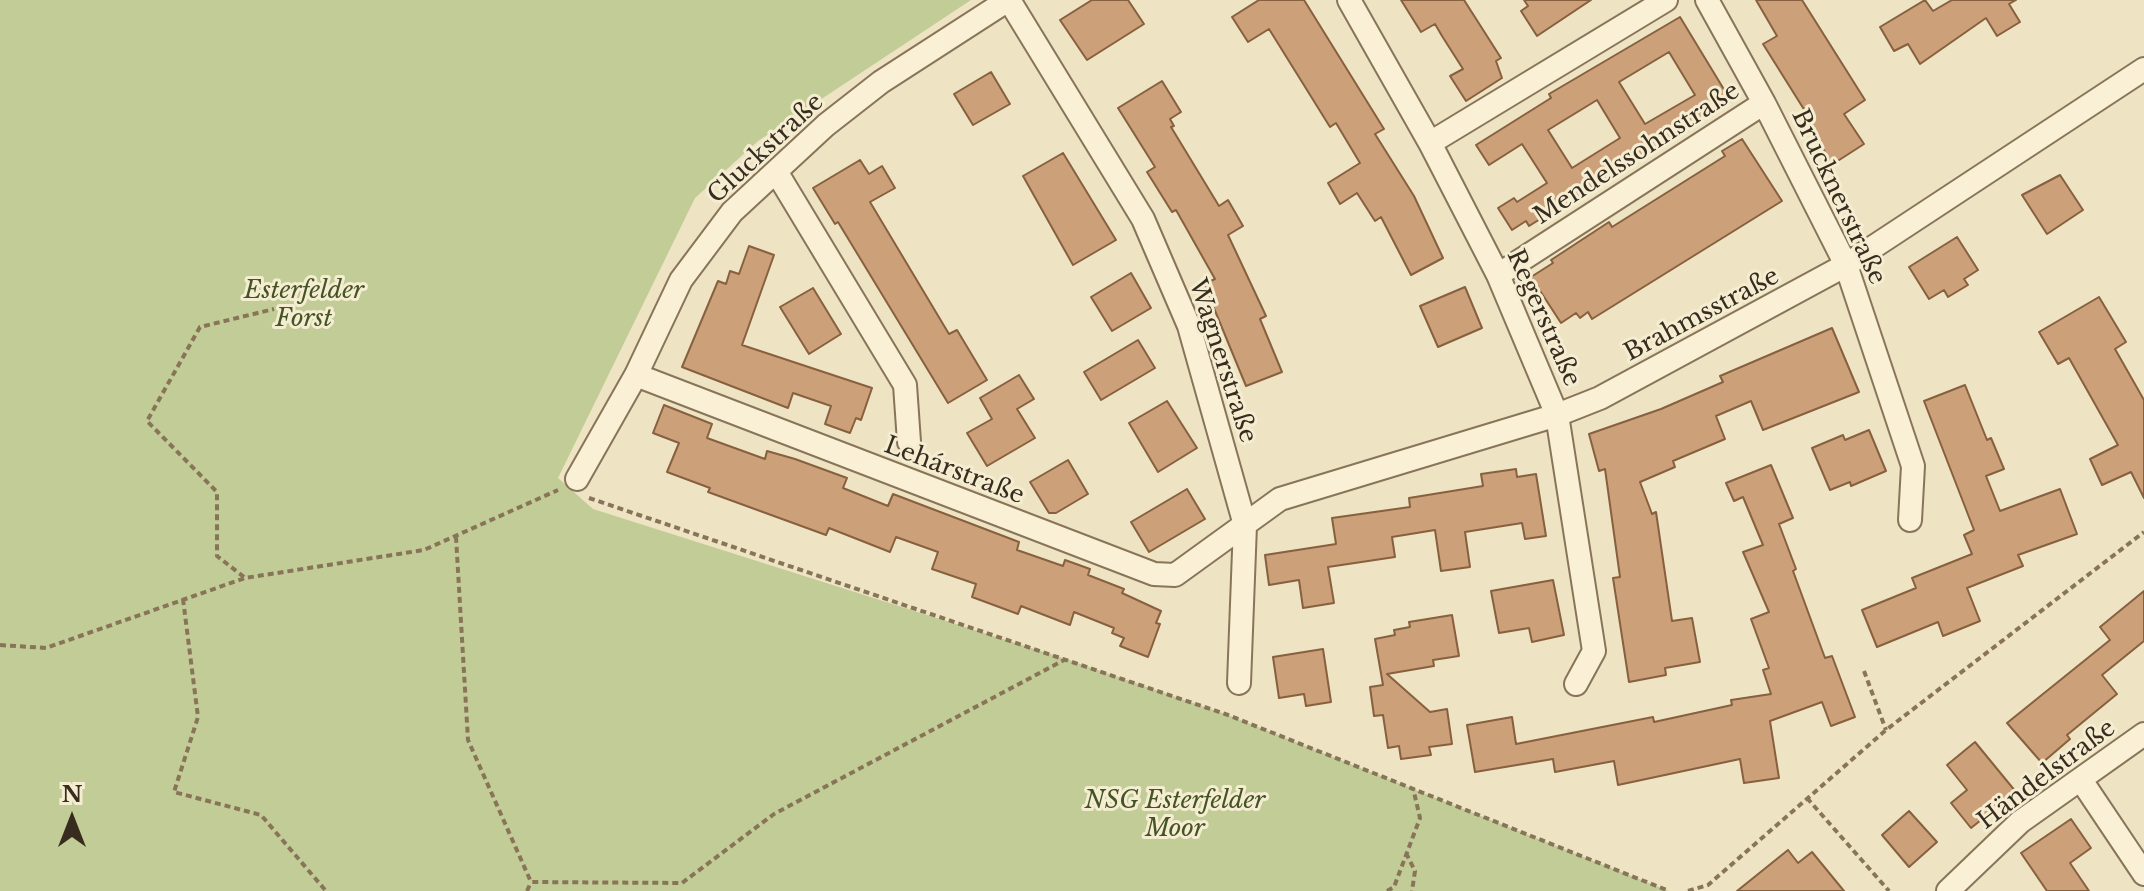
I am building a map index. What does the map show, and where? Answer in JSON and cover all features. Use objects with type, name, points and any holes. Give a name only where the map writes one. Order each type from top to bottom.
[{"type":"street","name":"Gluckstraße","points":[[576,486],[636,375],[681,280],[732,212],[826,125],[881,82],[1008,0]]},
{"type":"street","name":"Wagnerstraße","points":[[1008,0],[1143,219],[1189,326],[1245,525],[1239,683]]},
{"type":"street","points":[[1430,143],[1666,0]]},
{"type":"street","name":"Brucknerstraße","points":[[1707,0],[1764,103],[1846,265],[1913,466],[1910,520]]},
{"type":"street","name":"Regerstraße","points":[[1359,3],[1498,275],[1557,415],[1594,651],[1576,684]]},
{"type":"street","name":"Brahmsstraße","points":[[1245,525],[1280,499],[1557,415],[1600,398],[1846,265],[2144,69]]},
{"type":"street","name":"Mendelssohnstraße","points":[[1498,275],[1764,103]]},
{"type":"street","name":"Lehárstraße","points":[[777,173],[905,385],[909,442]]},
{"type":"street","name":"Lehárstraße","points":[[636,375],[1154,574],[1175,575],[1245,525]]},
{"type":"street","name":"Händelstraße","points":[[1948,891],[2020,822],[2144,734]]},
{"type":"street","points":[[2081,780],[2144,874]]},
{"type":"path","points":[[245,578],[217,556],[217,492],[147,421],[200,327],[274,309]]},
{"type":"path","points":[[0,645],[46,648],[245,578],[424,550],[576,486],[1228,715],[1669,891]]},
{"type":"path","points":[[1688,891],[1708,885],[1886,730],[2144,532]]},
{"type":"path","points":[[456,537],[468,740],[531,882],[527,891]]},
{"type":"path","points":[[183,599],[198,717],[174,792],[261,815],[326,891]]},
{"type":"path","points":[[531,882],[682,883],[774,814],[1066,659]]},
{"type":"path","points":[[1864,671],[1886,730]]},
{"type":"path","points":[[1387,891],[1394,887],[1420,818],[1413,788]]},
{"type":"path","points":[[1807,798],[1889,891]]},
{"type":"path","points":[[1406,853],[1415,871],[1412,891]]},
{"type":"green space","name":"Esterfelder Forst","points":[[0,0],[971,0],[758,141],[695,198],[558,478],[593,509],[1066,659],[1228,715],[1669,891],[0,891]]},
{"type":"building","points":[[1092,0],[1128,0],[1144,24],[1087,60],[1060,20]]},
{"type":"building","points":[[1259,0],[1304,0],[1384,129],[1375,134],[1414,196],[1443,258],[1411,275],[1381,217],[1375,221],[1357,193],[1340,204],[1328,183],[1360,163],[1336,123],[1330,127],[1269,29],[1248,42],[1232,17]]},
{"type":"building","points":[[1401,0],[1464,0],[1501,58],[1496,61],[1502,78],[1466,101],[1450,76],[1463,69],[1435,24],[1421,32]]},
{"type":"building","points":[[1524,0],[1591,0],[1537,36],[1521,11],[1528,6]]},
{"type":"building","points":[[1756,0],[1802,0],[1865,100],[1844,114],[1864,144],[1833,164],[1805,122],[1810,119],[1763,44],[1777,36]]},
{"type":"building","points":[[1925,0],[1933,11],[1952,0],[2016,0],[2009,4],[2020,22],[1997,36],[1986,18],[1920,64],[1908,44],[1894,51],[1880,27]]},
{"type":"building","points":[[1680,17],[1731,101],[1529,226],[1526,221],[1512,230],[1498,208],[1514,198],[1517,202],[1547,183],[1522,144],[1489,165],[1476,145],[1551,98],[1549,94]],"holes":[[[1669,52],[1695,95],[1645,124],[1619,82]],[[1597,100],[1620,138],[1572,168],[1548,130]]]},
{"type":"building","points":[[991,72],[1010,104],[973,125],[954,94]]},
{"type":"building","points":[[1162,81],[1181,112],[1170,119],[1174,126],[1171,127],[1219,206],[1228,200],[1243,226],[1228,235],[1266,316],[1260,319],[1282,372],[1246,386],[1204,284],[1215,279],[1176,210],[1172,212],[1147,172],[1155,167],[1118,108]]},
{"type":"building","points":[[1742,139],[1782,201],[1592,319],[1588,312],[1580,318],[1576,313],[1561,323],[1531,277],[1609,222],[1612,227],[1725,156],[1722,151]]},
{"type":"building","points":[[1063,153],[1116,240],[1073,265],[1023,176]]},
{"type":"building","points":[[860,160],[869,174],[882,166],[895,188],[870,202],[949,334],[957,330],[987,380],[948,403],[838,222],[835,224],[813,188]]},
{"type":"building","points":[[2060,175],[2083,210],[2047,234],[2022,195]]},
{"type":"building","points":[[1957,237],[1978,270],[1964,279],[1968,285],[1948,297],[1944,290],[1929,299],[1909,267]]},
{"type":"building","points":[[749,246],[774,255],[742,345],[872,388],[861,420],[856,418],[850,433],[825,424],[831,406],[793,393],[788,408],[682,367],[718,281],[726,284],[730,271],[739,274]]},
{"type":"building","points":[[1131,273],[1151,308],[1112,331],[1091,297]]},
{"type":"building","points":[[1465,287],[1482,328],[1438,347],[1420,306]]},
{"type":"building","points":[[813,288],[841,334],[809,354],[780,307]]},
{"type":"building","points":[[2099,297],[2126,342],[2115,349],[2144,400],[2144,498],[2131,472],[2102,485],[2090,459],[2118,445],[2069,358],[2058,364],[2039,332]]},
{"type":"building","points":[[1832,328],[1859,392],[1763,430],[1751,401],[1716,416],[1725,439],[1673,461],[1675,467],[1640,482],[1652,514],[1656,512],[1672,621],[1692,618],[1700,662],[1665,668],[1666,675],[1629,682],[1613,578],[1620,577],[1605,469],[1599,471],[1589,434],[1661,409],[1723,382],[1720,376]]},
{"type":"building","points":[[1138,340],[1155,368],[1101,400],[1084,372]]},
{"type":"building","points":[[1019,375],[1034,399],[1017,409],[1035,438],[987,466],[967,433],[992,419],[980,398]]},
{"type":"building","points":[[1965,385],[1987,440],[1991,438],[2004,469],[1986,476],[2000,511],[2060,489],[2077,534],[2018,555],[2023,566],[1967,588],[1980,621],[1943,636],[1938,622],[1877,647],[1862,610],[1916,588],[1912,578],[1972,554],[1964,535],[1974,530],[1924,401]]},
{"type":"building","points":[[1167,401],[1197,448],[1158,472],[1129,423]]},
{"type":"building","points":[[664,405],[712,424],[707,438],[765,459],[767,451],[795,459],[847,478],[843,488],[888,506],[893,494],[1019,542],[1017,550],[1063,566],[1065,560],[1090,569],[1088,575],[1124,589],[1122,593],[1161,611],[1156,623],[1160,624],[1148,657],[1120,646],[1124,638],[1112,633],[1114,628],[1074,612],[1070,625],[1021,606],[1018,614],[972,597],[976,584],[932,569],[938,552],[896,537],[890,552],[829,528],[826,535],[708,492],[710,488],[667,472],[679,443],[653,433]]},
{"type":"building","points":[[1869,430],[1886,471],[1851,486],[1850,482],[1830,490],[1812,448],[1843,435],[1845,440]]},
{"type":"building","points":[[1068,460],[1088,494],[1056,513],[1049,513],[1030,482]]},
{"type":"building","points":[[1771,465],[1793,518],[1779,524],[1796,569],[1793,571],[1825,658],[1832,656],[1855,717],[1831,726],[1822,702],[1770,721],[1779,778],[1744,783],[1740,759],[1618,785],[1614,761],[1555,772],[1553,759],[1475,772],[1467,725],[1512,717],[1516,744],[1653,717],[1654,722],[1732,705],[1731,700],[1771,694],[1763,670],[1769,668],[1751,619],[1769,612],[1743,552],[1763,545],[1743,497],[1734,501],[1726,483]]},
{"type":"building","points":[[1516,469],[1517,477],[1536,474],[1546,536],[1525,539],[1522,523],[1465,532],[1470,567],[1441,571],[1435,530],[1392,537],[1395,557],[1328,567],[1334,603],[1303,608],[1299,580],[1269,585],[1265,555],[1336,544],[1332,518],[1410,507],[1409,498],[1483,486],[1481,474]]},
{"type":"building","points":[[1187,489],[1205,519],[1149,552],[1131,522]]},
{"type":"building","points":[[1553,580],[1564,635],[1532,642],[1529,628],[1499,633],[1491,591]]},
{"type":"building","points":[[2144,591],[2144,641],[2102,675],[2117,694],[2067,735],[2070,739],[2042,763],[2007,723],[2110,640],[2100,627]]},
{"type":"building","points":[[1452,615],[1459,656],[1433,660],[1434,666],[1387,674],[1430,712],[1447,709],[1452,744],[1429,747],[1431,755],[1401,759],[1399,746],[1388,748],[1383,715],[1374,716],[1370,687],[1383,685],[1375,639],[1395,635],[1394,630],[1410,627],[1409,622]]},
{"type":"building","points":[[1323,649],[1331,702],[1306,706],[1304,694],[1279,698],[1273,657]]},
{"type":"building","points":[[1975,742],[2016,792],[1971,828],[1951,803],[1967,790],[1947,765]]},
{"type":"building","points":[[1909,811],[1937,842],[1909,867],[1882,835]]},
{"type":"building","points":[[2071,819],[2091,848],[2070,863],[2089,891],[2047,891],[2021,853]]},
{"type":"building","points":[[1788,850],[1798,863],[1812,852],[1844,891],[1737,891]]},
{"type":"park label","name":"NSG Esterfelder Moor","points":[[1175,815]]}]
